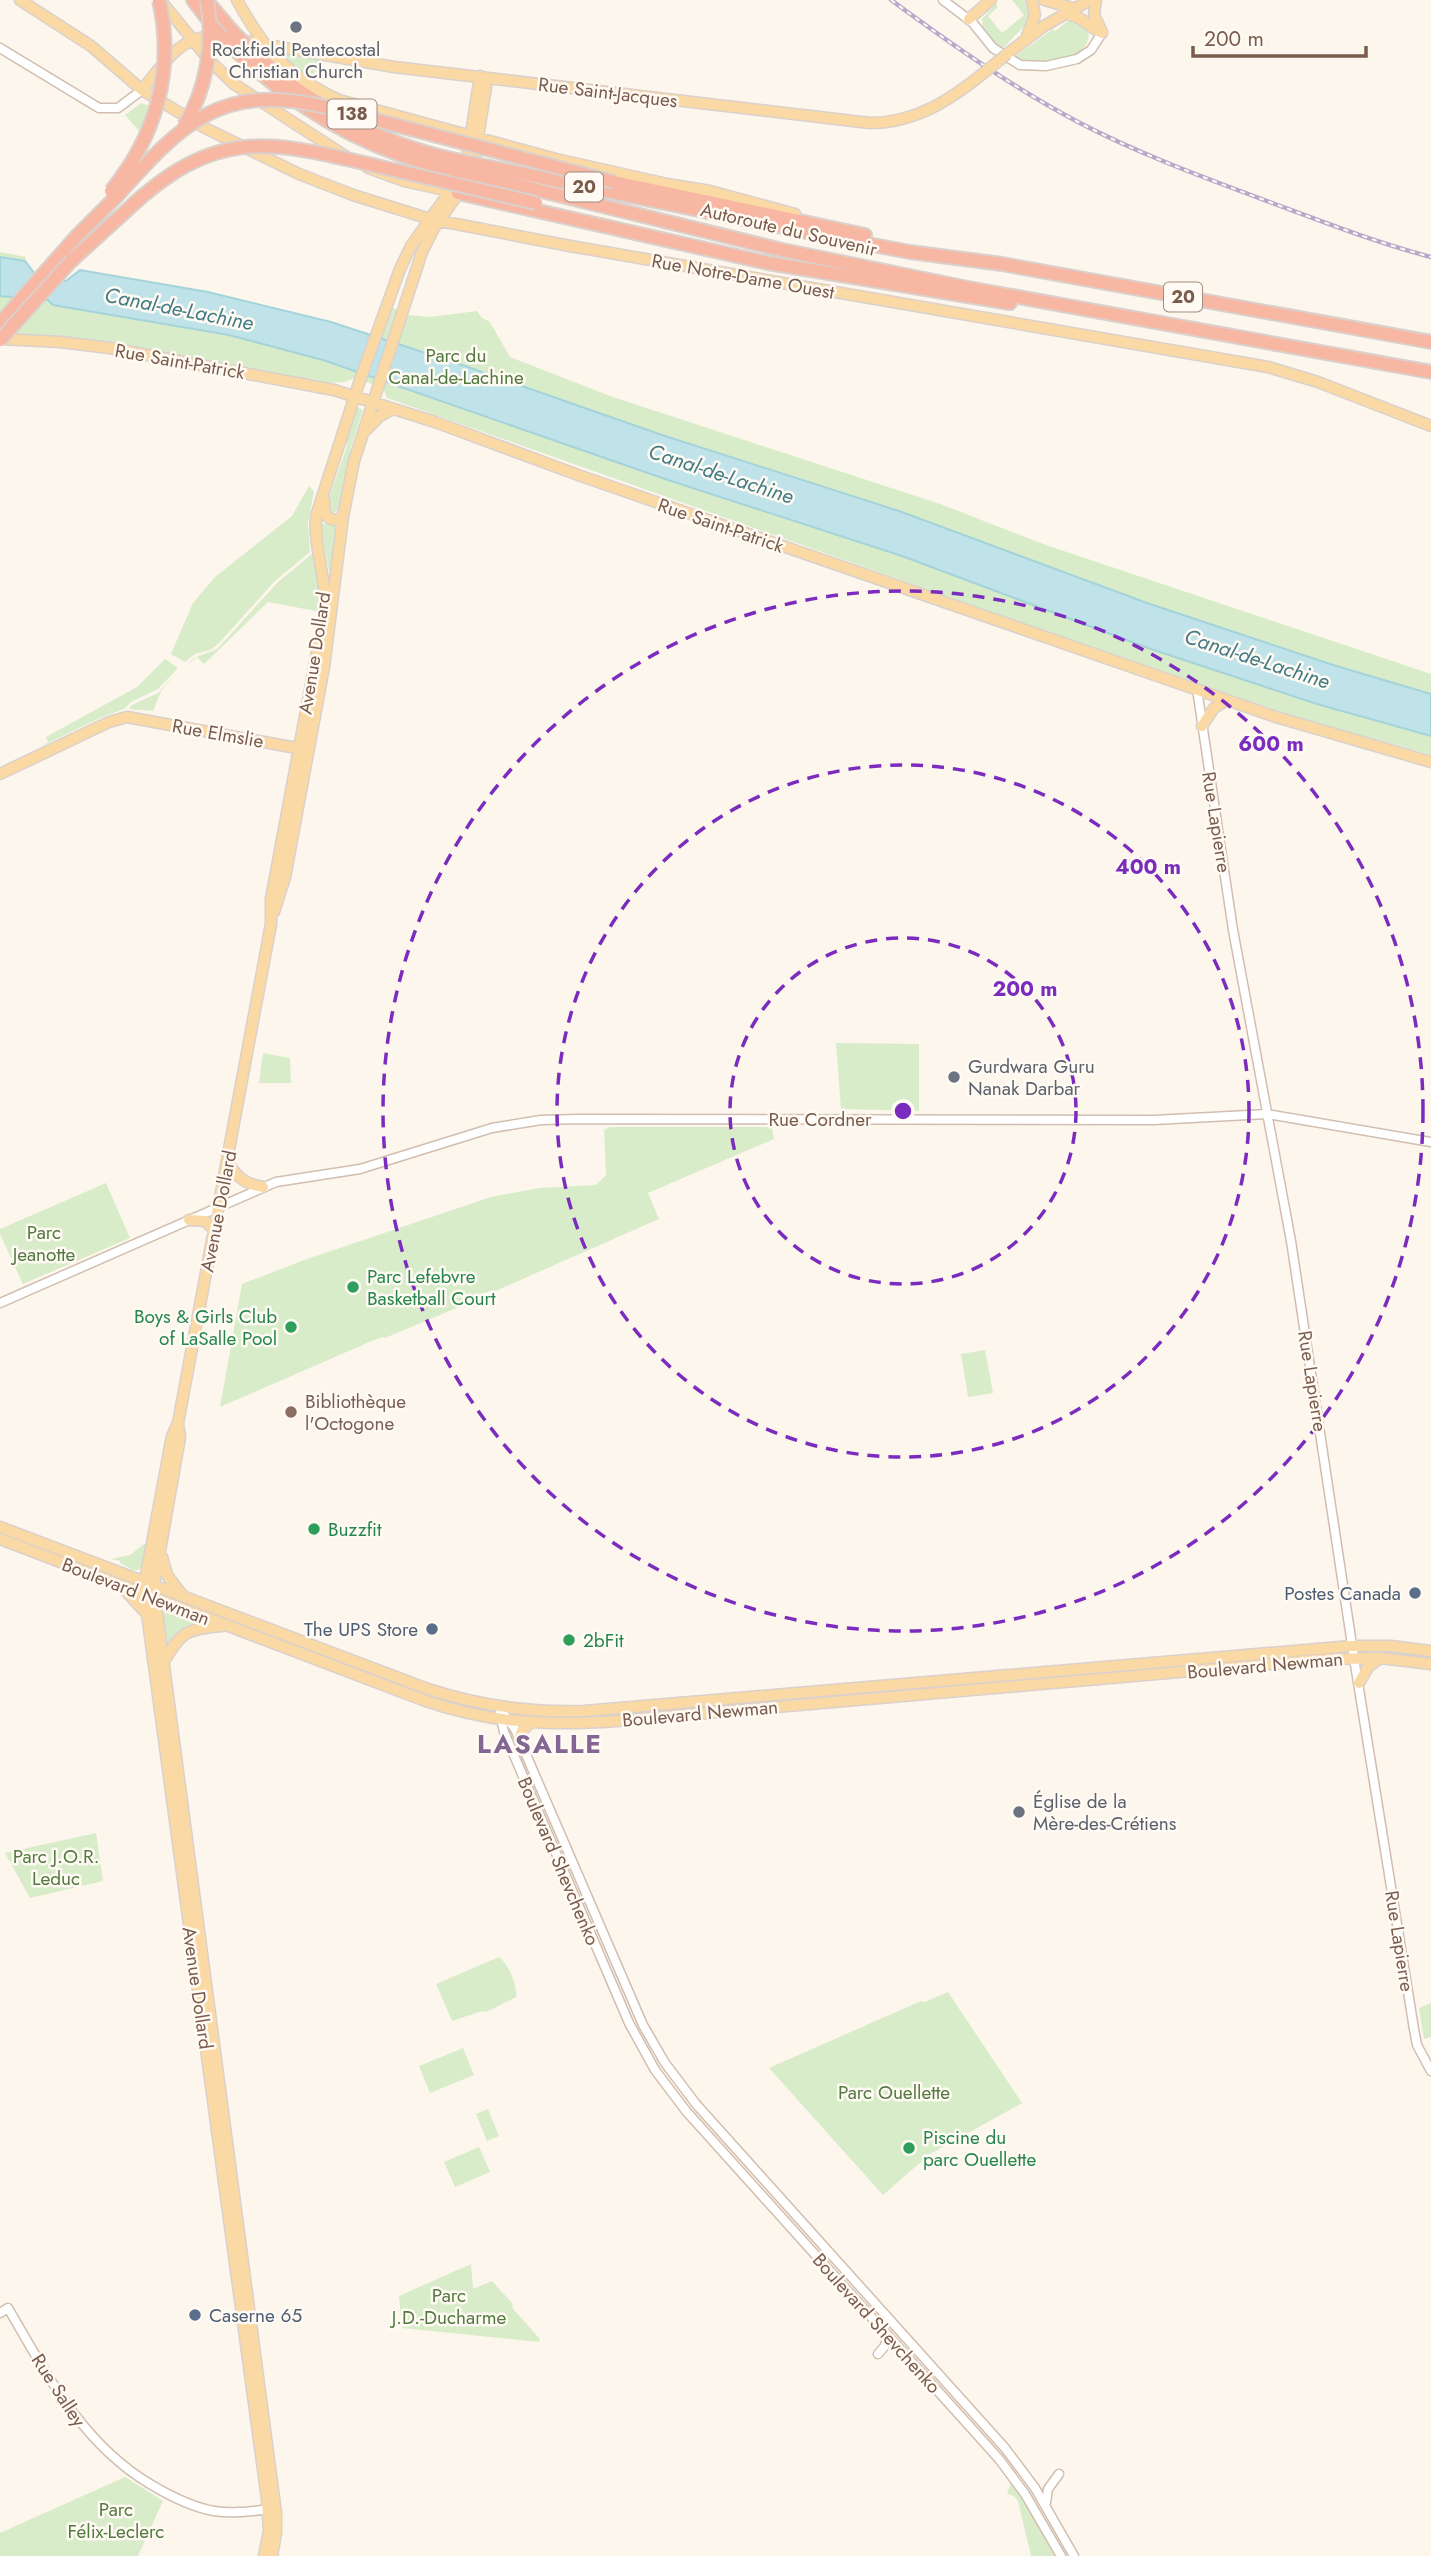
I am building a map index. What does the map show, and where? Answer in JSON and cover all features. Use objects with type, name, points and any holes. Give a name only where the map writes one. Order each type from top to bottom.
[{"type":"highway","points":[[75,238],[132,164],[152,124],[161,90],[165,59],[164,27],[159,0]]},
{"type":"highway","name":"Autoroute du Souvenir","points":[[193,0],[233,48],[274,85],[333,125],[388,151],[910,252],[1002,264],[1431,342]]},
{"type":"highway","points":[[71,261],[162,156],[191,114],[208,61],[210,26],[207,0]]},
{"type":"highway","name":"Autoroute du Souvenir","points":[[207,0],[251,50],[289,83],[330,111],[388,139],[454,165]]},
{"type":"highway","name":"138","points":[[0,323],[75,238],[179,131],[213,112],[258,100],[289,100],[311,104],[614,182],[1002,264]]},
{"type":"highway","name":"138","points":[[0,339],[71,261],[148,191],[174,172],[204,157],[247,147],[273,145],[304,149],[853,277],[1002,302],[1140,320]]},
{"type":"highway","name":"Autoroute du Souvenir","points":[[478,170],[782,250],[1140,320],[1431,372]]},
{"type":"highway","points":[[667,184],[742,209]]},
{"type":"highway","points":[[454,192],[768,263],[853,277]]},
{"type":"highway","points":[[1365,329],[1431,333]]},
{"type":"main road","name":"Rue Notre-Dame Ouest","points":[[20,0],[91,46],[142,90],[198,124],[276,164],[353,195],[434,220],[1257,364],[1298,375],[1431,426]]},
{"type":"main road","points":[[159,0],[215,66],[240,89],[349,159],[390,177],[454,192]]},
{"type":"main road","points":[[237,0],[277,60],[299,78],[339,100],[475,137],[667,184],[703,189],[795,214]]},
{"type":"main road","points":[[969,19],[991,0]]},
{"type":"main road","points":[[1026,39],[1035,15],[1032,0]]},
{"type":"main road","points":[[1044,0],[1069,10],[1102,33]]},
{"type":"main road","points":[[1093,0],[1094,15],[1102,33]]},
{"type":"main road","name":"Rue Saint-Jacques","points":[[192,39],[208,36],[376,65],[875,123],[900,119],[947,101],[1026,39],[1069,10],[1093,0]]},
{"type":"main road","points":[[142,90],[174,53],[192,39]]},
{"type":"main road","points":[[434,220],[474,167],[480,76]]},
{"type":"main road","name":"Avenue Dollard","points":[[272,2556],[276,2533],[147,1615],[172,1436],[178,1423],[272,916],[285,877],[325,608],[325,583],[316,526],[323,492],[382,313],[406,256],[434,220]]},
{"type":"main road","name":"Avenue Dollard","points":[[304,749],[331,626],[343,517],[354,461],[434,220]]},
{"type":"main road","name":"Rue Saint-Patrick","points":[[0,339],[60,342],[120,350],[334,390],[430,420],[983,617],[1300,725],[1431,762]]},
{"type":"main road","points":[[334,390],[359,382]]},
{"type":"main road","points":[[362,433],[380,416],[393,409],[377,388]]},
{"type":"main road","name":"Rue Notre-Dame Ouest","points":[[1365,400],[1431,420]]},
{"type":"main road","points":[[323,492],[325,516],[334,520],[343,517]]},
{"type":"main road","points":[[1202,726],[1214,708],[1227,700]]},
{"type":"main road","name":"Rue Elmslie","points":[[0,774],[110,722],[127,717],[304,749]]},
{"type":"main road","points":[[227,1161],[240,1179],[250,1185],[263,1187]]},
{"type":"main road","points":[[189,1220],[205,1221],[214,1230]]},
{"type":"main road","name":"Avenue Dollard","points":[[150,1583],[160,1550],[180,1437],[178,1423]]},
{"type":"main road","name":"Boulevard Newman","points":[[0,1527],[428,1689],[499,1708],[540,1712],[584,1711],[1352,1646],[1386,1646],[1431,1651]]},
{"type":"main road","name":"Boulevard Newman","points":[[0,1539],[428,1702],[506,1721],[567,1724],[621,1720],[1354,1658],[1431,1664]]},
{"type":"main road","points":[[160,1550],[167,1575],[183,1596]]},
{"type":"main road","points":[[118,1584],[147,1615]]},
{"type":"main road","name":"Avenue Dollard","points":[[150,1597],[162,1663],[272,2509],[264,2556]]},
{"type":"main road","points":[[162,1663],[173,1644],[187,1632],[198,1628],[226,1626]]},
{"type":"main road","points":[[1359,1683],[1368,1667],[1380,1658]]},
{"type":"main road","points":[[519,1739],[530,1723]]},
{"type":"street","points":[[943,0],[969,19],[995,50],[1023,66],[1077,59],[1091,50],[1102,33]]},
{"type":"street","points":[[0,48],[99,108],[118,108],[142,90]]},
{"type":"street","name":"Rue Lapierre","points":[[1197,689],[1233,925],[1291,1241],[1414,2032],[1417,2045],[1431,2071]]},
{"type":"street","name":"Rue Cordner","points":[[0,1303],[263,1187],[281,1181],[360,1169],[492,1128],[549,1119],[1154,1120],[1267,1114],[1431,1142]]},
{"type":"street","name":"Boulevard Shevchenko","points":[[499,1708],[519,1739],[634,2006],[665,2063],[692,2100],[1005,2448],[1027,2476],[1074,2556]]},
{"type":"street","name":"Boulevard Shevchenko","points":[[506,1721],[504,1732],[617,1996],[646,2055],[686,2111],[1005,2466],[1025,2494],[1061,2556]]},
{"type":"street","name":"Rue Salley","points":[[4,2310],[73,2415],[124,2467],[167,2494],[200,2508],[230,2512],[272,2509]]},
{"type":"street","points":[[878,2354],[885,2346],[887,2335]]},
{"type":"street","points":[[1046,2506],[1048,2489],[1059,2474]]},
{"type":"green space","points":[[1012,0],[1028,0],[1031,5],[1031,19],[1001,50],[983,29],[982,19],[996,4],[998,7],[988,16],[1002,33],[1024,15]]},
{"type":"green space","points":[[1074,20],[1087,27],[1088,38],[1084,47],[1075,54],[1062,59],[1035,62],[1013,58],[1053,29],[1055,31],[1068,21]]},
{"type":"green space","points":[[277,53],[321,60],[312,83]]},
{"type":"green space","points":[[141,103],[152,107],[140,132],[125,115]]},
{"type":"green space","name":"Parc du Canal-de-Lachine","points":[[0,252],[26,257],[25,261],[35,274],[66,281],[80,270],[267,307],[379,337],[391,308],[406,317],[477,311],[482,318],[490,322],[510,357],[610,396],[940,504],[1046,545],[1431,674],[1431,755],[1293,716],[994,613],[387,398],[383,388],[354,378],[345,382],[329,383],[124,346],[0,333]]},
{"type":"green space","points":[[356,407],[363,410],[351,447],[340,509],[332,514],[326,506],[346,449],[348,430]]},
{"type":"green space","points":[[309,486],[314,492],[308,522],[310,552],[274,582],[210,650],[195,654],[185,662],[171,654],[193,603],[215,577],[292,516]]},
{"type":"green space","points":[[318,491],[315,505],[321,612],[268,602],[204,664],[197,657],[188,664],[194,658],[218,648],[278,582],[313,553],[311,522]]},
{"type":"green space","points":[[321,523],[338,527],[332,573],[329,571]]},
{"type":"green space","points":[[165,659],[178,668],[158,689],[131,702],[124,709],[38,748],[48,742],[46,737],[137,687]]},
{"type":"green space","points":[[178,671],[161,691],[153,711],[129,709],[158,693]]},
{"type":"green space","points":[[836,1043],[919,1044],[919,1111],[841,1109]]},
{"type":"green space","points":[[263,1053],[290,1058],[291,1083],[259,1083]]},
{"type":"green space","points":[[610,1127],[770,1127],[774,1139],[648,1193],[659,1219],[493,1292],[492,1290],[465,1301],[466,1304],[385,1338],[374,1340],[220,1407],[242,1284],[307,1259],[491,1197],[539,1188],[596,1185],[606,1175],[604,1130]]},
{"type":"green space","name":"Parc Jeanotte","points":[[106,1183],[130,1238],[23,1284],[0,1229]]},
{"type":"green space","points":[[985,1350],[993,1393],[968,1397],[961,1354]]},
{"type":"green space","points":[[144,1544],[147,1545],[143,1565],[139,1570],[133,1570],[120,1561],[111,1559],[130,1555]]},
{"type":"green space","points":[[166,1609],[201,1624],[167,1649],[162,1611]]},
{"type":"green space","points":[[948,1685],[923,1689],[665,1712],[701,1706]]},
{"type":"green space","name":"Parc J.O.R. Leduc","points":[[96,1833],[103,1881],[30,1898],[5,1853]]},
{"type":"green space","points":[[499,1957],[512,1975],[516,1997],[486,2012],[452,2021],[436,1984]]},
{"type":"green space","name":"Parc Ouellette","points":[[948,1992],[1022,2103],[930,2154],[883,2195],[769,2068],[921,2001],[925,2002]]},
{"type":"green space","points":[[1431,2003],[1431,2037],[1424,2039],[1419,2008]]},
{"type":"green space","points":[[463,2048],[474,2075],[430,2093],[419,2066]]},
{"type":"green space","points":[[488,2109],[499,2136],[487,2141],[476,2114]]},
{"type":"green space","points":[[479,2147],[490,2172],[455,2187],[444,2162]]},
{"type":"green space","name":"Parc J.D.-Ducharme","points":[[471,2264],[473,2289],[492,2281],[540,2339],[539,2342],[402,2328],[399,2296]]},
{"type":"green space","name":"Parc Félix-Leclerc","points":[[125,2477],[163,2501],[138,2556],[0,2556],[0,2533]]},
{"type":"green space","points":[[1011,2483],[1055,2556],[1031,2556],[1018,2501],[1007,2494]]},
{"type":"water","name":"Canal-de-Lachine","points":[[0,257],[25,261],[35,274],[66,281],[80,270],[208,292],[331,322],[662,435],[899,511],[1147,603],[1333,665],[1431,694],[1431,736],[1317,704],[1148,648],[902,556],[668,480],[323,360],[229,335],[53,305],[48,300],[0,296]]},
{"type":"railway","points":[[891,0],[1006,80],[1053,109],[1102,134],[1250,195],[1431,257]]},
{"type":"place","name":"Rockfield Pentecostal Christian Church","points":[[296,27]]},
{"type":"place","name":"Gurdwara Guru Nanak Darbar","points":[[954,1077]]},
{"type":"place","name":"Parc Lefebvre Basketball Court","points":[[353,1287]]},
{"type":"place","name":"Boys & Girls Club of LaSalle Pool","points":[[291,1327]]},
{"type":"place","name":"Bibliothèque l'Octogone","points":[[291,1412]]},
{"type":"place","name":"Buzzfit","points":[[314,1529]]},
{"type":"place","name":"Postes Canada","points":[[1415,1593]]},
{"type":"place","name":"The UPS Store","points":[[432,1629]]},
{"type":"place","name":"2bFit","points":[[569,1640]]},
{"type":"place","name":"Église de la Mère-des-Crétiens","points":[[1019,1812]]},
{"type":"place","name":"Piscine du parc Ouellette","points":[[909,2148]]},
{"type":"place","name":"Caserne 65","points":[[195,2315]]},
{"type":"district","name":"LASALLE","points":[[540,1744]]}]
